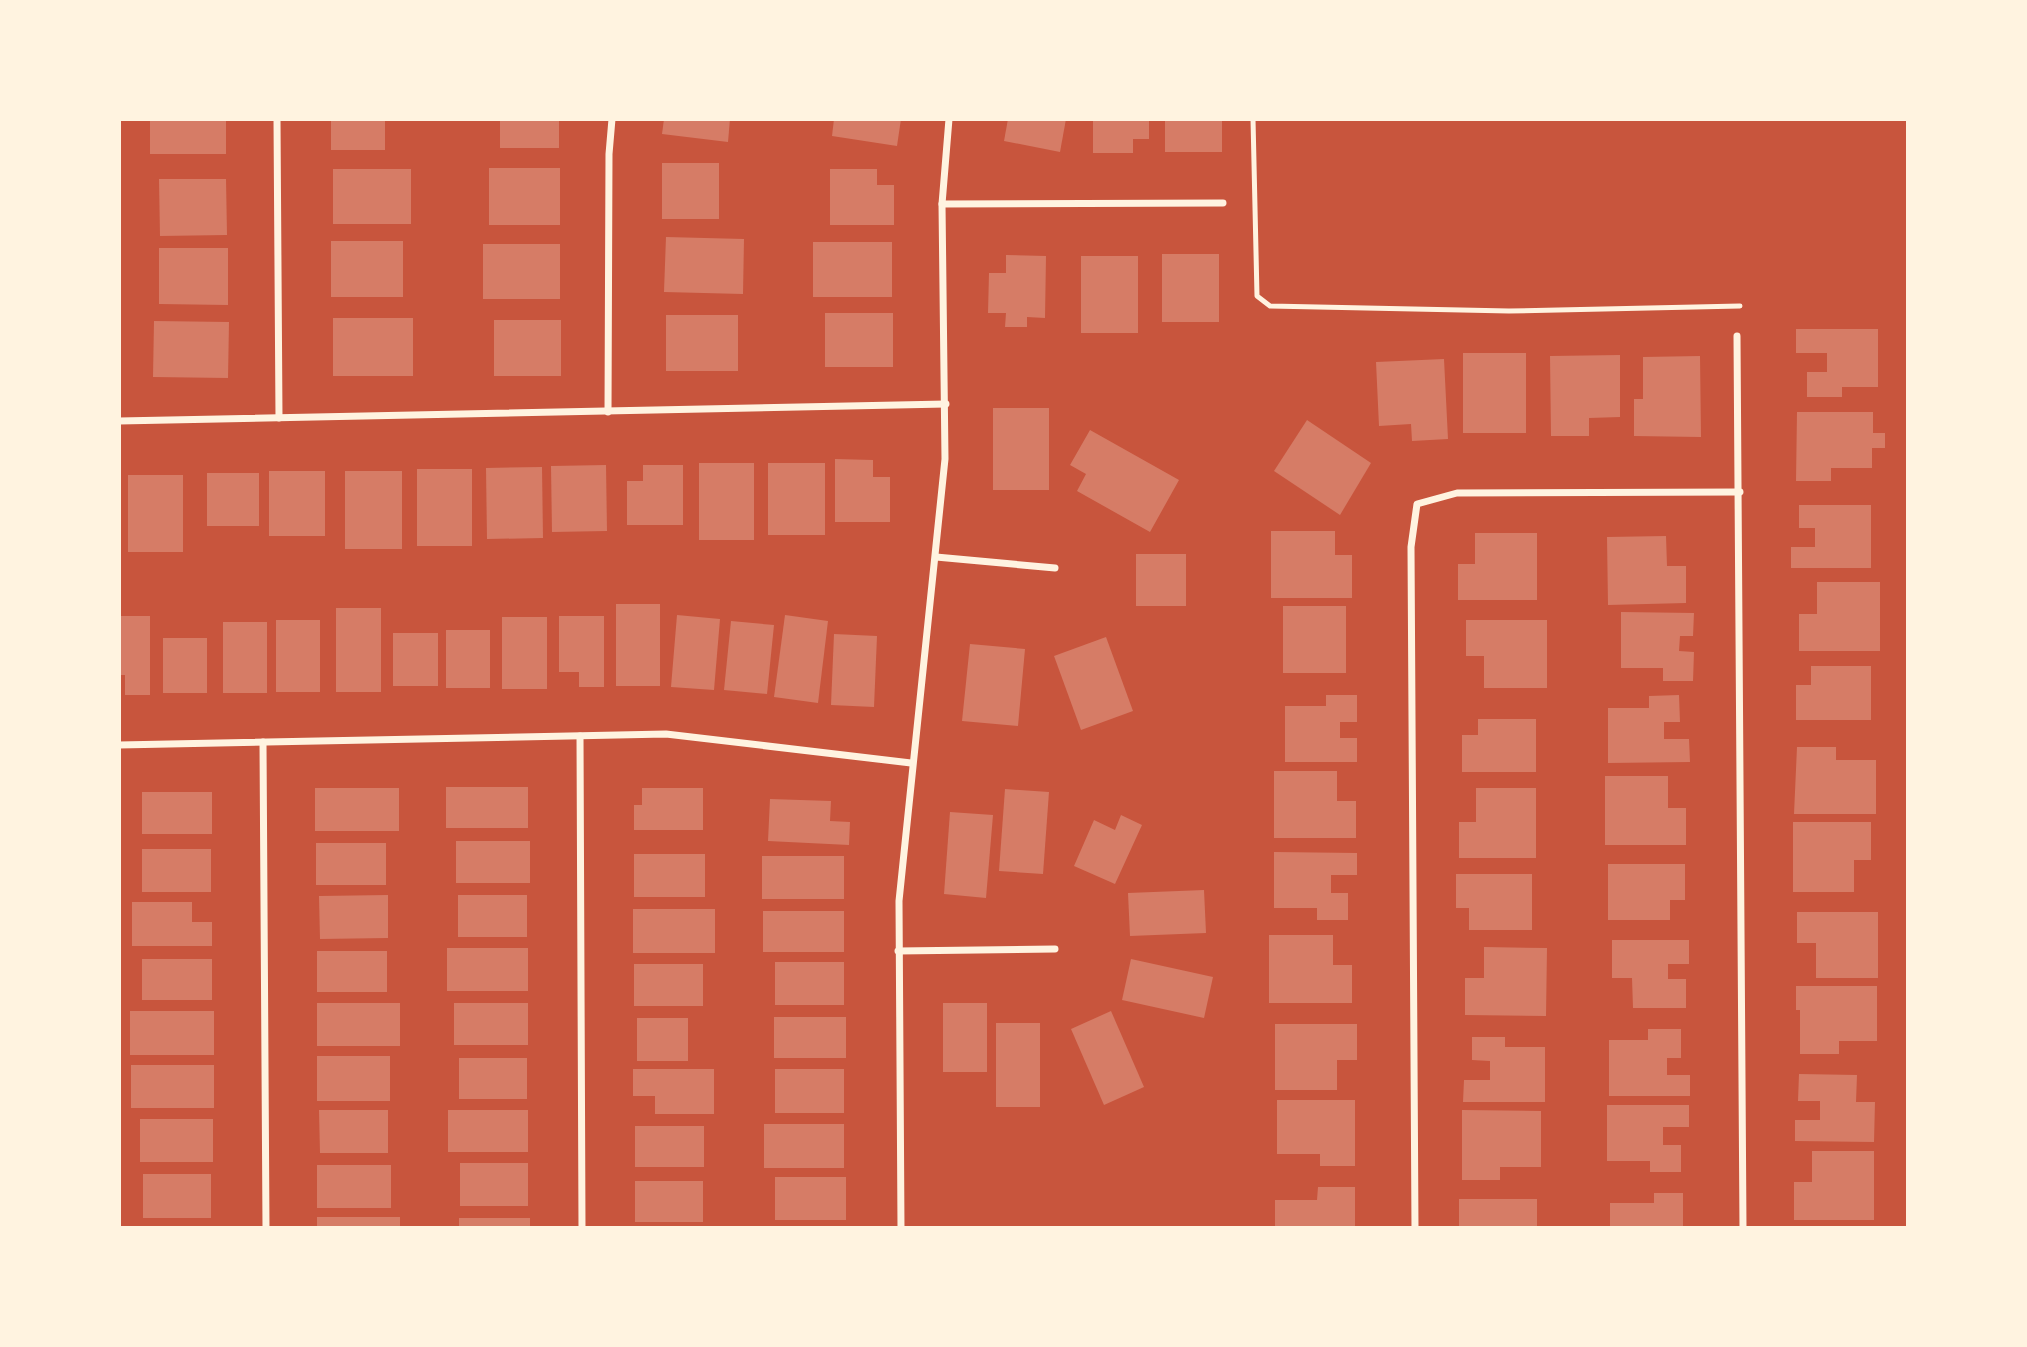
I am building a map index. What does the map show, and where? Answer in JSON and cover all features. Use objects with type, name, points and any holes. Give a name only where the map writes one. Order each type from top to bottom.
[{"type":"street","points":[[277,119],[279,418]]},
{"type":"street","points":[[608,412],[609,154],[612,119]]},
{"type":"street","points":[[901,1228],[898,951],[902,855],[936,557],[946,404],[942,204],[949,119]]},
{"type":"street","points":[[942,204],[1223,203]]},
{"type":"street","points":[[1737,336],[1743,1228]]},
{"type":"street","points":[[119,421],[946,404]]},
{"type":"street","points":[[1415,1228],[1411,547],[1417,504],[1457,493],[1740,492]]},
{"type":"street","points":[[936,557],[1055,568]]},
{"type":"street","points":[[119,745],[691,735],[911,763]]},
{"type":"street","points":[[580,736],[582,1228]]},
{"type":"street","points":[[263,742],[266,1228]]},
{"type":"street","points":[[898,951],[1055,949]]},
{"type":"lane","points":[[1253,119],[1256,296],[1270,306],[1509,311],[1740,306]]},
{"type":"building","points":[[150,119],[226,119],[226,154],[150,154]]},
{"type":"building","points":[[331,119],[385,119],[385,150],[331,150]]},
{"type":"building","points":[[500,119],[559,119],[559,148],[500,148]]},
{"type":"building","points":[[664,119],[730,119],[728,142],[662,134]]},
{"type":"building","points":[[834,119],[901,119],[897,146],[832,136]]},
{"type":"building","points":[[1008,119],[1066,119],[1060,152],[1004,141]]},
{"type":"building","points":[[1093,119],[1149,119],[1149,139],[1133,139],[1133,153],[1093,153]]},
{"type":"building","points":[[1165,119],[1222,119],[1222,152],[1165,152]]},
{"type":"building","points":[[662,163],[719,163],[719,219],[662,219]]},
{"type":"building","points":[[489,168],[560,168],[560,225],[489,225]]},
{"type":"building","points":[[333,169],[411,169],[411,224],[333,224]]},
{"type":"building","points":[[830,169],[877,169],[877,185],[894,185],[894,225],[830,225]]},
{"type":"building","points":[[159,179],[226,179],[227,235],[160,236]]},
{"type":"building","points":[[666,237],[744,239],[743,294],[664,292]]},
{"type":"building","points":[[331,241],[403,241],[403,297],[331,297]]},
{"type":"building","points":[[813,242],[892,242],[892,297],[813,297]]},
{"type":"building","points":[[483,244],[560,244],[560,299],[483,299]]},
{"type":"building","points":[[159,248],[228,248],[228,305],[159,304]]},
{"type":"building","points":[[1162,254],[1219,254],[1219,322],[1162,322]]},
{"type":"building","points":[[1006,255],[1046,256],[1045,318],[1027,317],[1027,327],[1005,327],[1006,313],[988,313],[989,273],[1006,273]]},
{"type":"building","points":[[1081,256],[1138,256],[1138,333],[1081,333]]},
{"type":"building","points":[[825,313],[893,313],[893,367],[825,367]]},
{"type":"building","points":[[666,315],[738,315],[738,371],[666,371]]},
{"type":"building","points":[[333,318],[413,318],[413,376],[333,376]]},
{"type":"building","points":[[494,320],[561,320],[561,376],[494,376]]},
{"type":"building","points":[[154,321],[229,322],[228,378],[153,377]]},
{"type":"building","points":[[1796,329],[1878,329],[1878,387],[1842,387],[1842,397],[1807,397],[1807,372],[1827,372],[1827,353],[1796,353]]},
{"type":"building","points":[[1463,353],[1526,353],[1526,433],[1463,433]]},
{"type":"building","points":[[1620,355],[1620,417],[1589,418],[1589,436],[1551,436],[1550,356]]},
{"type":"building","points":[[1700,356],[1701,437],[1634,436],[1634,399],[1643,399],[1643,357]]},
{"type":"building","points":[[1444,359],[1448,439],[1412,441],[1411,424],[1379,426],[1376,362]]},
{"type":"building","points":[[993,408],[1049,408],[1049,490],[993,490]]},
{"type":"building","points":[[1797,412],[1873,412],[1873,433],[1885,433],[1885,448],[1872,448],[1872,468],[1831,468],[1831,481],[1796,481]]},
{"type":"building","points":[[1307,420],[1371,463],[1340,515],[1274,471]]},
{"type":"building","points":[[1090,430],[1179,480],[1150,532],[1077,491],[1086,474],[1070,465]]},
{"type":"building","points":[[835,459],[873,460],[873,477],[890,477],[890,522],[835,522]]},
{"type":"building","points":[[699,463],[754,463],[754,540],[699,540]]},
{"type":"building","points":[[768,463],[825,463],[825,535],[768,535]]},
{"type":"building","points":[[606,465],[607,531],[552,532],[551,466]]},
{"type":"building","points":[[643,465],[683,465],[683,525],[627,525],[627,481],[643,481]]},
{"type":"building","points":[[542,467],[543,538],[487,539],[486,468]]},
{"type":"building","points":[[417,469],[472,469],[472,546],[417,546]]},
{"type":"building","points":[[269,471],[325,471],[325,536],[269,536]]},
{"type":"building","points":[[345,471],[402,471],[402,549],[345,549]]},
{"type":"building","points":[[207,473],[259,473],[259,526],[207,526]]},
{"type":"building","points":[[128,475],[183,475],[183,552],[128,552]]},
{"type":"building","points":[[1799,505],[1871,505],[1871,568],[1791,568],[1791,547],[1815,547],[1815,528],[1799,528]]},
{"type":"building","points":[[1271,531],[1335,531],[1335,555],[1352,555],[1352,598],[1271,598]]},
{"type":"building","points":[[1475,533],[1537,533],[1537,600],[1458,600],[1458,564],[1475,564]]},
{"type":"building","points":[[1666,536],[1667,566],[1686,566],[1686,603],[1608,605],[1607,537]]},
{"type":"building","points":[[1136,554],[1186,554],[1186,606],[1136,606]]},
{"type":"building","points":[[1817,582],[1880,582],[1880,651],[1799,651],[1799,614],[1817,614]]},
{"type":"building","points":[[616,604],[660,604],[660,686],[616,686]]},
{"type":"building","points":[[1283,606],[1346,606],[1346,673],[1283,673]]},
{"type":"building","points":[[336,608],[381,608],[381,692],[336,692]]},
{"type":"building","points":[[1621,612],[1694,613],[1693,636],[1680,636],[1679,651],[1694,652],[1693,681],[1663,681],[1663,668],[1621,668]]},
{"type":"building","points":[[677,615],[720,619],[714,690],[671,687]]},
{"type":"building","points":[[785,615],[828,621],[818,703],[774,697]]},
{"type":"building","points":[[119,616],[150,616],[150,695],[125,695],[125,675],[119,675]]},
{"type":"building","points":[[559,616],[604,616],[604,687],[579,687],[579,672],[559,672]]},
{"type":"building","points":[[502,617],[547,617],[547,689],[502,689]]},
{"type":"building","points":[[276,620],[320,620],[320,692],[276,692]]},
{"type":"building","points":[[1466,620],[1547,620],[1547,688],[1484,688],[1484,656],[1466,656]]},
{"type":"building","points":[[731,621],[774,625],[767,694],[724,690]]},
{"type":"building","points":[[223,622],[267,622],[267,693],[223,693]]},
{"type":"building","points":[[446,630],[490,630],[490,688],[446,688]]},
{"type":"building","points":[[393,633],[438,633],[438,686],[393,686]]},
{"type":"building","points":[[834,634],[877,636],[874,707],[831,705]]},
{"type":"building","points":[[1106,637],[1133,711],[1081,730],[1054,656]]},
{"type":"building","points":[[163,638],[207,638],[207,693],[163,693]]},
{"type":"building","points":[[970,644],[1025,649],[1018,726],[962,721]]},
{"type":"building","points":[[1811,666],[1871,666],[1871,720],[1796,720],[1796,685],[1811,685]]},
{"type":"building","points":[[1326,695],[1357,695],[1357,722],[1340,722],[1340,738],[1357,738],[1357,762],[1285,762],[1285,706],[1326,706]]},
{"type":"building","points":[[1679,695],[1680,722],[1664,722],[1664,739],[1689,739],[1690,762],[1608,763],[1608,708],[1649,708],[1649,696]]},
{"type":"building","points":[[1478,719],[1536,719],[1536,772],[1462,772],[1462,735],[1478,735]]},
{"type":"building","points":[[1797,747],[1836,747],[1836,760],[1876,760],[1876,814],[1794,814]]},
{"type":"building","points":[[1274,771],[1337,771],[1337,801],[1356,801],[1356,838],[1274,838]]},
{"type":"building","points":[[1605,776],[1668,776],[1668,808],[1686,808],[1686,845],[1605,845]]},
{"type":"building","points":[[446,787],[528,787],[528,828],[446,828]]},
{"type":"building","points":[[315,788],[399,788],[399,831],[315,831]]},
{"type":"building","points":[[642,788],[703,788],[703,830],[634,830],[634,805],[642,805]]},
{"type":"building","points":[[1476,788],[1536,788],[1536,858],[1459,858],[1459,822],[1476,822]]},
{"type":"building","points":[[1005,789],[1049,792],[1043,874],[999,871]]},
{"type":"building","points":[[142,792],[212,792],[212,834],[142,834]]},
{"type":"building","points":[[770,799],[831,801],[830,821],[850,822],[849,845],[768,841]]},
{"type":"building","points":[[950,812],[993,815],[986,898],[944,894]]},
{"type":"building","points":[[1121,815],[1142,825],[1115,884],[1074,866],[1094,820],[1115,830]]},
{"type":"building","points":[[1793,822],[1871,822],[1871,860],[1854,860],[1854,892],[1793,892]]},
{"type":"building","points":[[456,841],[530,841],[530,883],[456,883]]},
{"type":"building","points":[[316,843],[386,843],[386,885],[316,885]]},
{"type":"building","points":[[142,849],[211,849],[211,892],[142,892]]},
{"type":"building","points":[[1274,852],[1357,853],[1357,875],[1331,875],[1331,893],[1348,893],[1348,920],[1317,920],[1317,908],[1274,908]]},
{"type":"building","points":[[634,854],[705,854],[705,897],[634,897]]},
{"type":"building","points":[[762,856],[844,856],[844,899],[762,899]]},
{"type":"building","points":[[1608,864],[1685,864],[1685,900],[1670,900],[1670,920],[1608,920]]},
{"type":"building","points":[[1456,874],[1532,874],[1532,930],[1469,930],[1469,908],[1456,908]]},
{"type":"building","points":[[1204,890],[1206,933],[1130,936],[1128,893]]},
{"type":"building","points":[[388,895],[388,938],[320,939],[319,896]]},
{"type":"building","points":[[458,895],[527,895],[527,937],[458,937]]},
{"type":"building","points":[[132,902],[192,902],[192,922],[212,922],[212,946],[132,946]]},
{"type":"building","points":[[633,909],[715,909],[715,953],[633,953]]},
{"type":"building","points":[[763,911],[844,911],[844,952],[763,952]]},
{"type":"building","points":[[1797,912],[1878,912],[1878,978],[1816,978],[1816,943],[1797,943]]},
{"type":"building","points":[[1269,935],[1333,935],[1333,965],[1352,965],[1352,1003],[1269,1003]]},
{"type":"building","points":[[1612,940],[1689,940],[1689,964],[1668,964],[1668,979],[1686,979],[1686,1008],[1633,1008],[1632,978],[1612,978]]},
{"type":"building","points":[[1484,947],[1547,948],[1546,1016],[1465,1015],[1465,978],[1484,978]]},
{"type":"building","points":[[447,948],[528,948],[528,991],[447,991]]},
{"type":"building","points":[[317,951],[387,951],[387,992],[317,992]]},
{"type":"building","points":[[142,959],[212,959],[212,1000],[142,1000]]},
{"type":"building","points":[[1131,959],[1213,977],[1204,1018],[1122,1000]]},
{"type":"building","points":[[775,962],[844,962],[844,1005],[775,1005]]},
{"type":"building","points":[[634,964],[703,964],[703,1006],[634,1006]]},
{"type":"building","points":[[1796,986],[1877,986],[1877,1041],[1839,1041],[1839,1054],[1800,1054],[1800,1010],[1796,1010]]},
{"type":"building","points":[[317,1003],[400,1003],[400,1046],[317,1046]]},
{"type":"building","points":[[454,1003],[528,1003],[528,1045],[454,1045]]},
{"type":"building","points":[[943,1003],[987,1003],[987,1072],[943,1072]]},
{"type":"building","points":[[130,1011],[214,1011],[214,1055],[130,1055]]},
{"type":"building","points":[[1111,1011],[1144,1087],[1104,1105],[1071,1029]]},
{"type":"building","points":[[774,1017],[846,1017],[846,1058],[774,1058]]},
{"type":"building","points":[[637,1018],[688,1018],[688,1061],[637,1061]]},
{"type":"building","points":[[996,1023],[1040,1023],[1040,1107],[996,1107]]},
{"type":"building","points":[[1275,1024],[1357,1024],[1357,1060],[1337,1060],[1337,1090],[1275,1090]]},
{"type":"building","points":[[1648,1029],[1681,1029],[1681,1058],[1667,1058],[1667,1075],[1690,1075],[1690,1096],[1609,1096],[1609,1040],[1648,1040]]},
{"type":"building","points":[[1472,1037],[1505,1037],[1505,1047],[1545,1047],[1545,1102],[1463,1102],[1464,1080],[1490,1080],[1490,1061],[1472,1060]]},
{"type":"building","points":[[317,1056],[390,1056],[390,1101],[317,1101]]},
{"type":"building","points":[[459,1058],[527,1058],[527,1099],[459,1099]]},
{"type":"building","points":[[131,1065],[214,1065],[214,1108],[131,1108]]},
{"type":"building","points":[[633,1069],[714,1069],[714,1114],[655,1114],[655,1096],[633,1096]]},
{"type":"building","points":[[775,1069],[844,1069],[844,1113],[775,1113]]},
{"type":"building","points":[[1799,1074],[1857,1075],[1856,1102],[1875,1102],[1874,1142],[1795,1141],[1795,1120],[1820,1120],[1820,1101],[1798,1101]]},
{"type":"building","points":[[1277,1100],[1355,1100],[1355,1166],[1320,1166],[1320,1154],[1277,1154]]},
{"type":"building","points":[[1607,1105],[1689,1105],[1689,1127],[1663,1127],[1663,1145],[1681,1145],[1681,1172],[1650,1172],[1650,1161],[1607,1161]]},
{"type":"building","points":[[319,1110],[388,1110],[388,1153],[320,1153]]},
{"type":"building","points":[[448,1110],[528,1110],[528,1152],[448,1152]]},
{"type":"building","points":[[1462,1110],[1541,1111],[1541,1167],[1500,1167],[1500,1180],[1462,1180]]},
{"type":"building","points":[[140,1119],[213,1119],[213,1162],[140,1162]]},
{"type":"building","points":[[764,1124],[844,1124],[844,1168],[764,1168]]},
{"type":"building","points":[[635,1126],[704,1126],[704,1167],[635,1167]]},
{"type":"building","points":[[1812,1151],[1874,1151],[1874,1220],[1794,1220],[1794,1182],[1812,1182]]},
{"type":"building","points":[[460,1163],[528,1163],[528,1206],[460,1206]]},
{"type":"building","points":[[317,1165],[391,1165],[391,1208],[317,1208]]},
{"type":"building","points":[[143,1174],[211,1174],[211,1218],[143,1218]]},
{"type":"building","points":[[775,1177],[846,1177],[846,1220],[775,1220]]},
{"type":"building","points":[[635,1181],[703,1181],[703,1222],[635,1222]]},
{"type":"building","points":[[1318,1187],[1355,1187],[1355,1228],[1275,1228],[1275,1200],[1317,1200]]},
{"type":"building","points":[[1654,1193],[1683,1193],[1683,1228],[1610,1228],[1610,1203],[1654,1203]]},
{"type":"building","points":[[1459,1199],[1537,1199],[1537,1228],[1459,1228]]},
{"type":"building","points":[[317,1217],[400,1217],[400,1228],[317,1228]]},
{"type":"building","points":[[459,1218],[530,1218],[530,1228],[459,1228]]}]
